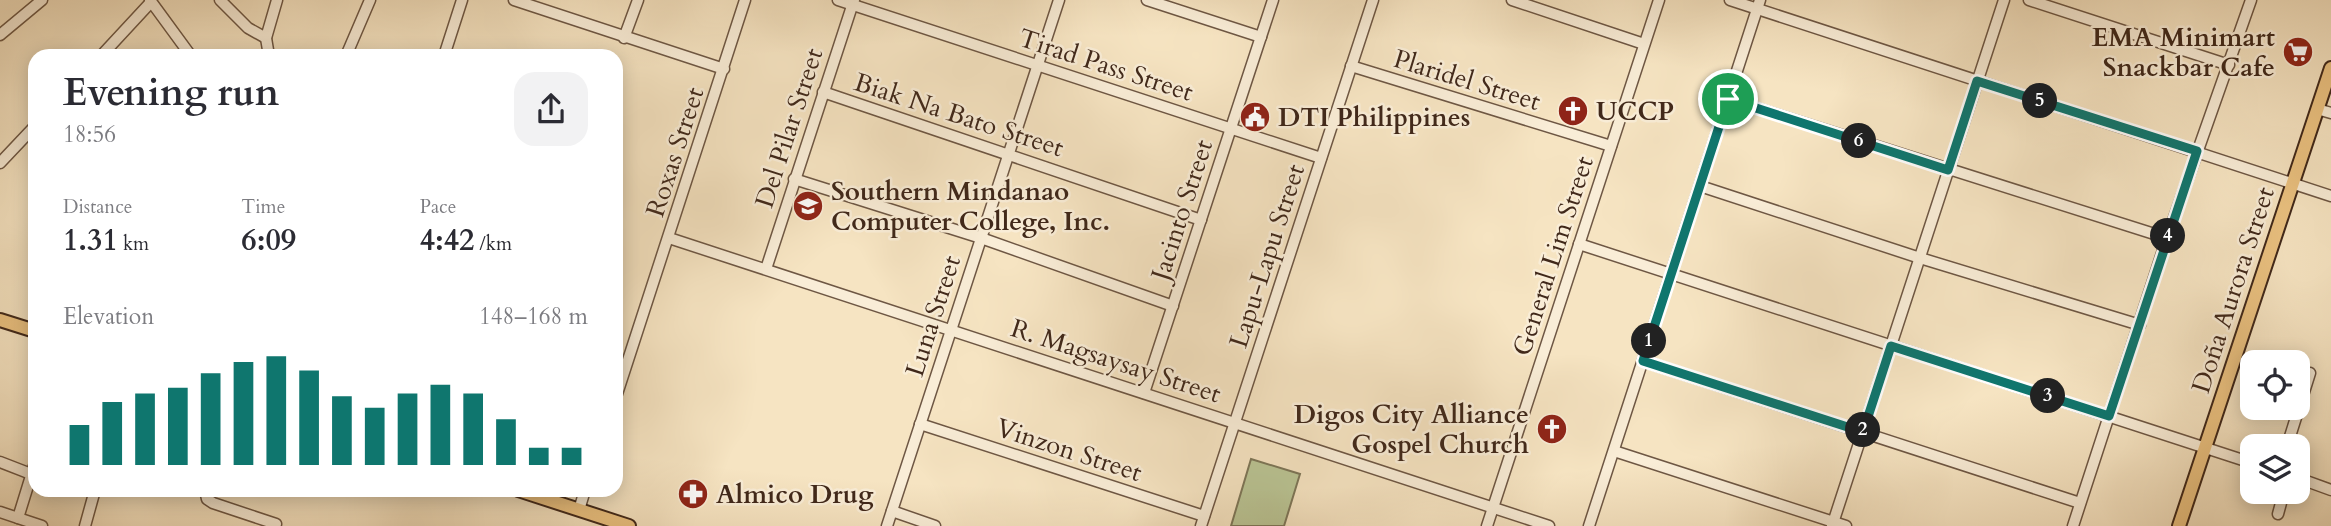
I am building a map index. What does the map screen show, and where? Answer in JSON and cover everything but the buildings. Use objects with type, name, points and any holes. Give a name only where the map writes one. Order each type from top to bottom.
[{"type":"main road","name":"Doña Aurora Street","points":[[2179,526],[2331,68]]},
{"type":"main road","points":[[0,320],[28,329]]},
{"type":"main road","points":[[549,497],[579,510],[590,520],[629,526]]},
{"type":"street","points":[[0,36],[42,0]]},
{"type":"street","points":[[220,0],[242,23],[266,38]]},
{"type":"street","points":[[268,49],[266,38],[277,0]]},
{"type":"street","points":[[349,49],[370,0]]},
{"type":"street","points":[[446,49],[462,0]]},
{"type":"street","points":[[514,0],[724,69]]},
{"type":"street","points":[[624,38],[638,0]]},
{"type":"street","name":"Roxas Street","points":[[623,376],[746,0]]},
{"type":"street","name":"Tirad Pass Street","points":[[838,0],[853,2],[1321,158]]},
{"type":"street","name":"Luna Street","points":[[887,526],[1059,0]]},
{"type":"street","points":[[1147,0],[1261,37]]},
{"type":"street","name":"Jacinto Street","points":[[1144,393],[1273,0]]},
{"type":"street","name":"Lapu-Lapu Street","points":[[1203,521],[1373,0]]},
{"type":"street","points":[[1512,0],[1644,44]]},
{"type":"street","name":"General Lim Street","points":[[1487,526],[1659,0]]},
{"type":"street","points":[[1730,0],[1758,4],[1977,81],[2331,195]]},
{"type":"street","points":[[1833,524],[2004,0]]},
{"type":"street","points":[[2029,0],[2229,65]]},
{"type":"street","points":[[2073,526],[2167,238],[2251,0]]},
{"type":"street","points":[[107,49],[151,1],[186,49]]},
{"type":"street","name":"Del Pilar Street","points":[[766,269],[853,2]]},
{"type":"street","points":[[1590,526],[1758,4]]},
{"type":"street","name":"Plaridel Street","points":[[1351,66],[1611,146]]},
{"type":"street","name":"Biak Na Bato Street","points":[[823,92],[1201,220]]},
{"type":"street","points":[[1728,99],[2167,238]]},
{"type":"street","points":[[2317,109],[2331,113]]},
{"type":"street","points":[[0,163],[28,133]]},
{"type":"street","points":[[794,180],[981,239],[1173,306]]},
{"type":"street","points":[[1700,186],[1920,258],[2140,325]]},
{"type":"street","name":"R. Magsaysay Street","points":[[669,237],[1549,526]]},
{"type":"street","points":[[1579,244],[2240,459]]},
{"type":"street","points":[[1643,361],[2080,503]]},
{"type":"street","name":"Vinzon Street","points":[[920,424],[1203,521]]},
{"type":"street","points":[[1614,451],[1846,526]]},
{"type":"street","points":[[0,462],[28,472]]},
{"type":"street","points":[[2310,482],[2331,490]]},
{"type":"street","points":[[18,518],[28,487]]},
{"type":"street","points":[[85,526],[93,497]]},
{"type":"street","points":[[206,497],[213,503],[276,524]]},
{"type":"street","points":[[579,510],[583,497]]},
{"type":"street","points":[[2278,514],[2281,504]]},
{"type":"street","points":[[891,511],[936,526]]},
{"type":"street","points":[[0,512],[42,526]]},
{"type":"green space","points":[[1251,459],[1300,474],[1284,526],[1231,526]]},
{"type":"place","name":"EMA Minimart Snackbar Cafe","points":[[2298,52]]},
{"type":"place","name":"UCCP","points":[[1573,111]]},
{"type":"place","name":"DTI Philippines","points":[[1255,117]]},
{"type":"place","name":"Southern Mindanao Computer College, Inc.","points":[[808,206]]},
{"type":"place","name":"Digos City Alliance Gospel Church","points":[[1552,429]]},
{"type":"place","name":"Almico Drug","points":[[693,494]]},
{"type":"route","points":[[1977,81],[2197,151],[2109,416],[1891,346],[1863,432],[1643,361],[1728,99],[1948,170],[1977,81]]}]
